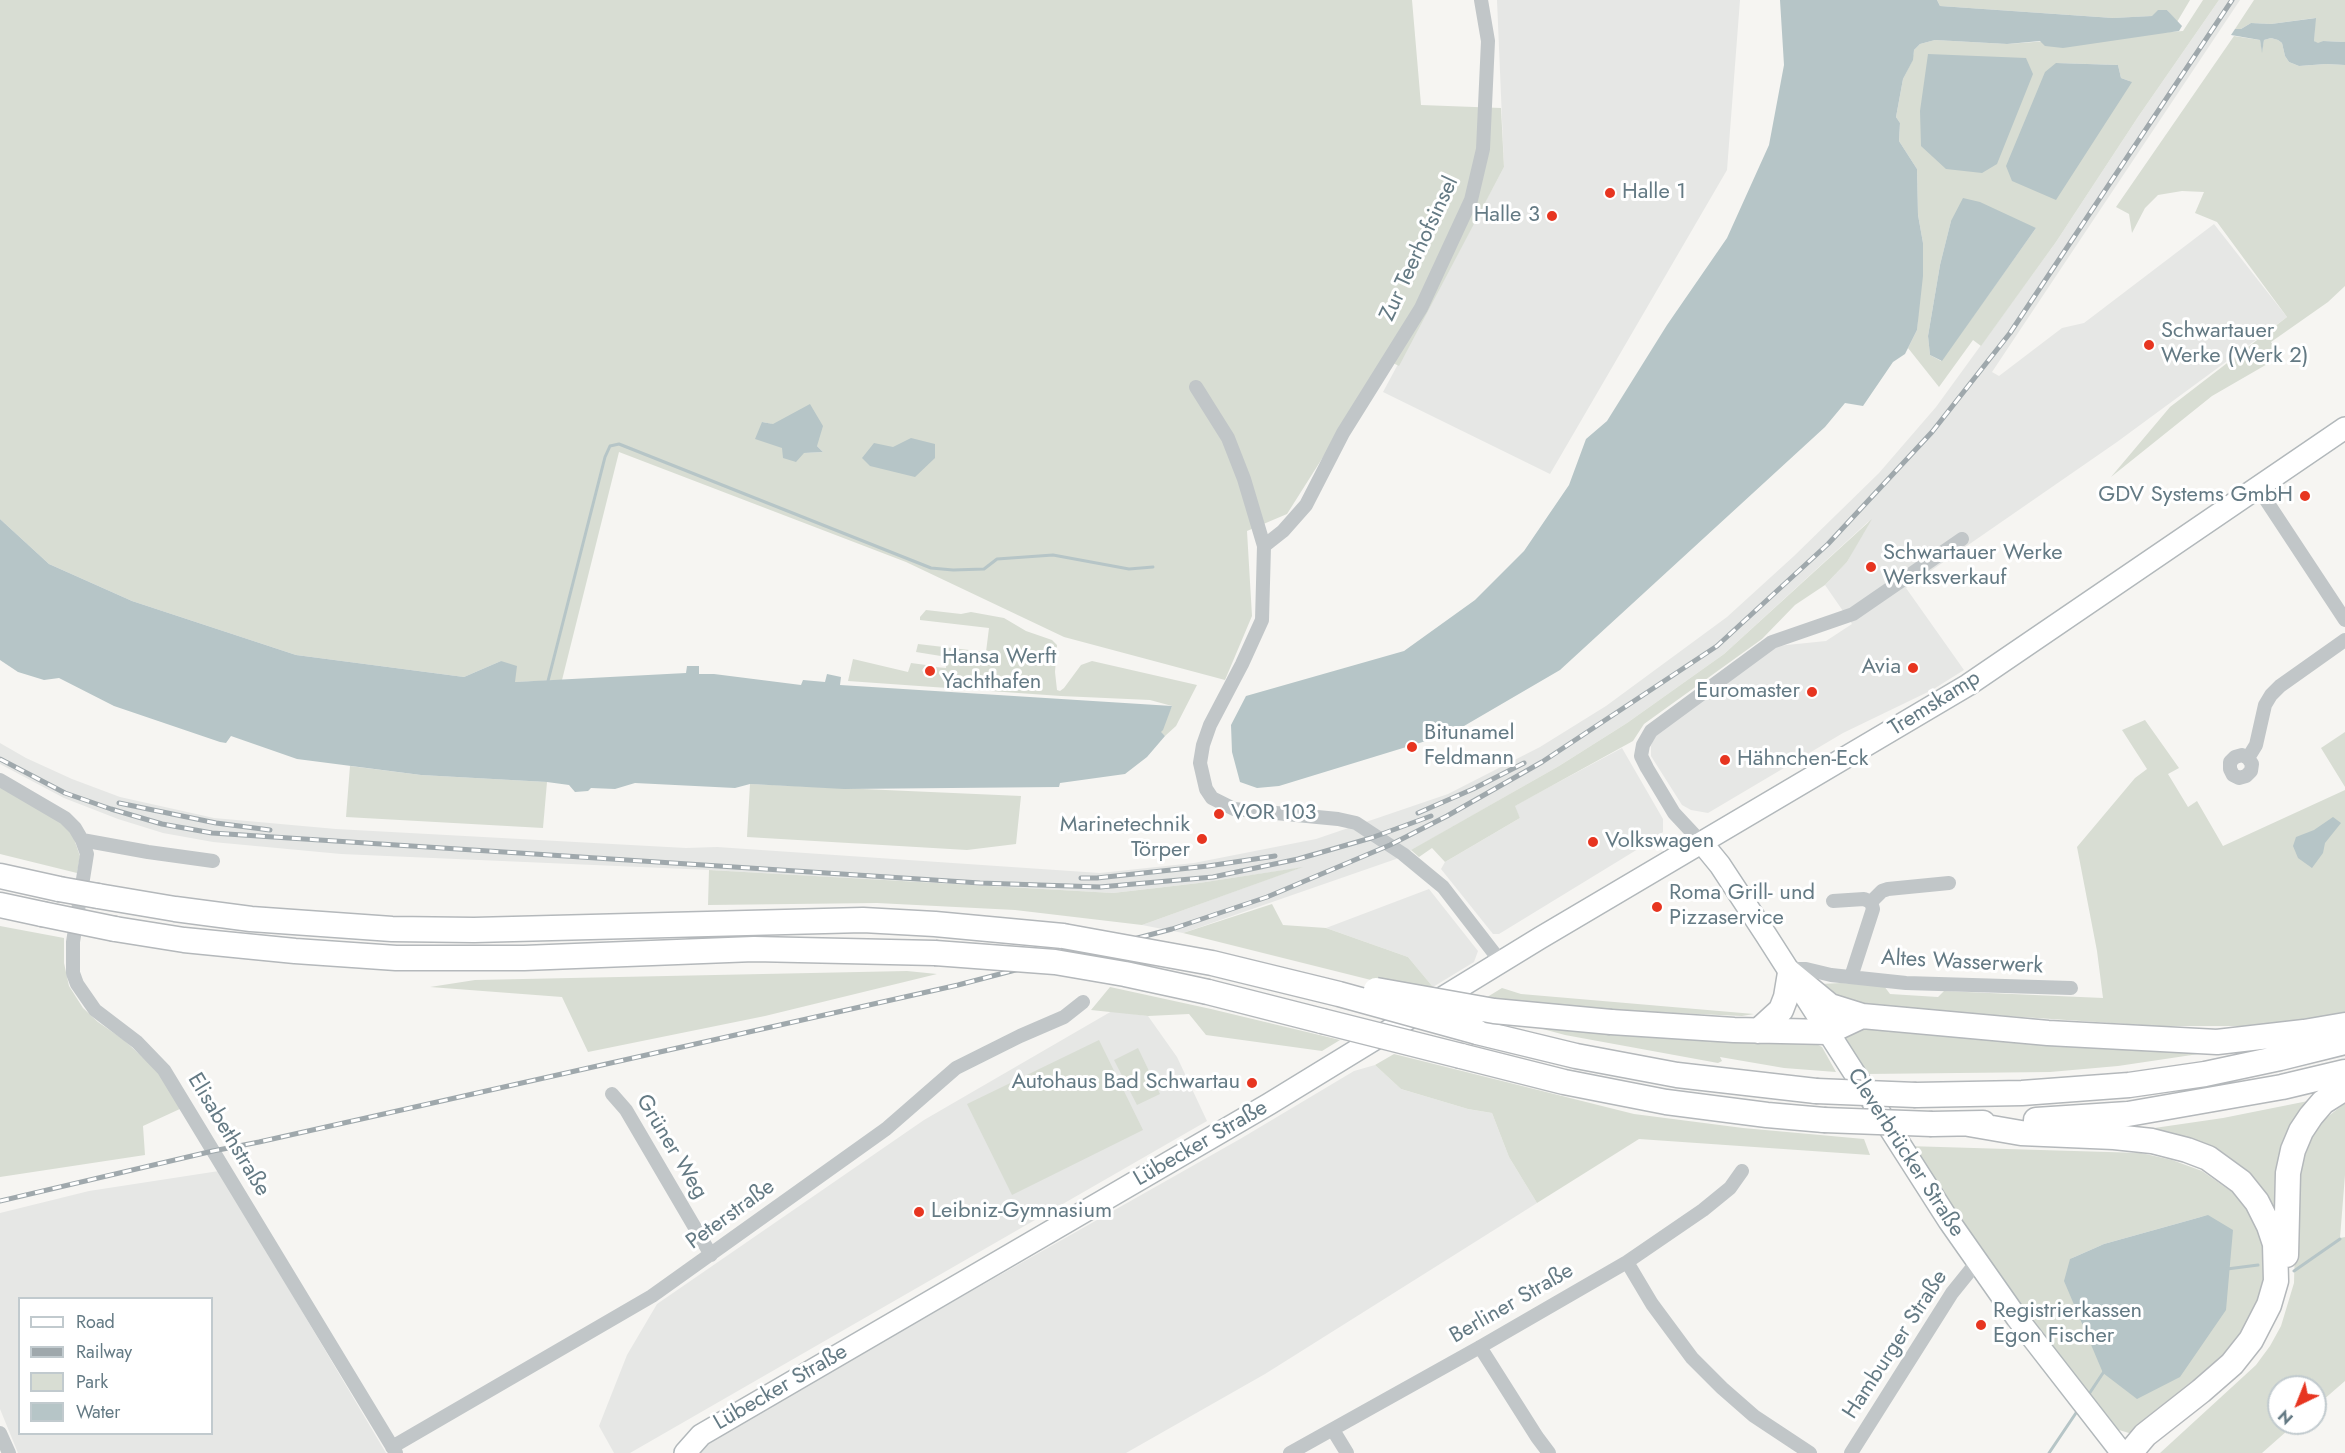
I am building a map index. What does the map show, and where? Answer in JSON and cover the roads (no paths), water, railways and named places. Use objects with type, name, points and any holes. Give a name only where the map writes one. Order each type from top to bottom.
[{"type":"highway","points":[[0,876],[59,889],[175,909],[241,917],[392,929],[474,930],[863,920],[1063,936],[1212,963],[1576,1056],[1677,1074],[1816,1091],[1916,1095],[2022,1093],[2129,1085],[2205,1074],[2345,1042]]},
{"type":"highway","points":[[0,905],[115,929],[184,940],[396,958],[524,958],[765,949],[935,953],[1055,962],[1208,992],[1564,1082],[1666,1102],[1824,1120],[1969,1124],[2128,1114],[2282,1087],[2345,1072]]},
{"type":"highway","points":[[1788,971],[1830,1006],[1862,1016],[2048,1033],[2217,1042],[2345,1025]]},
{"type":"highway","points":[[1758,1031],[1780,1010],[1786,997],[1788,971]]},
{"type":"highway","points":[[1340,994],[1371,989],[1494,1011],[1611,1022],[1758,1031],[1828,1032],[1862,1016]]},
{"type":"highway","points":[[2146,1453],[2245,1362],[2270,1326],[2283,1285],[2288,1173],[2293,1150],[2301,1131],[2311,1116],[2323,1102],[2345,1088]]},
{"type":"highway","points":[[1969,1124],[2020,1133],[2133,1139],[2187,1150],[2208,1158],[2241,1182],[2257,1202],[2269,1226],[2276,1244],[2276,1281],[2269,1305],[2252,1340],[2232,1364],[2145,1435],[2130,1453]]},
{"type":"main road","name":"Tremskamp","points":[[1501,962],[1968,685],[2345,428]]},
{"type":"main road","name":"Cleverbrücker Straße","points":[[1702,843],[1720,865],[1916,1173],[1977,1262],[2023,1326],[2122,1453]]},
{"type":"main road","name":"Lübecker Straße","points":[[685,1453],[701,1435],[1278,1099],[1501,962]]},
{"type":"street","name":"Zur Teerhofsinsel","points":[[1264,546],[1283,531],[1306,505],[1343,433],[1421,308],[1471,200],[1483,150],[1488,41],[1481,0]]},
{"type":"street","points":[[1196,387],[1228,438],[1244,478],[1264,546],[1262,620],[1210,725],[1203,745],[1200,763],[1206,789],[1212,798],[1234,809],[1338,819],[1356,824],[1396,850],[1443,887],[1501,962]]},
{"type":"street","points":[[2258,488],[2345,620]]},
{"type":"street","points":[[1702,843],[1674,813],[1641,756],[1643,745],[1651,731],[1772,642],[1853,614],[1962,539]]},
{"type":"street","points":[[2248,758],[2256,745],[2265,705],[2271,695],[2280,686],[2345,640]]},
{"type":"street","points":[[0,780],[65,818],[82,840],[213,861]]},
{"type":"street","name":"Elisabethstraße","points":[[82,840],[87,855],[73,942],[73,974],[77,984],[95,1010],[137,1042],[164,1070],[394,1450]]},
{"type":"street","points":[[1833,901],[1864,899],[1871,902],[1882,891],[1888,889],[1949,883]]},
{"type":"street","name":"Altes Wasserwerk","points":[[1851,977],[1873,909],[1871,902]]},
{"type":"street","name":"Altes Wasserwerk","points":[[1788,971],[1806,969],[1906,983],[2071,988]]},
{"type":"street","name":"Peterstraße","points":[[394,1450],[652,1296],[886,1129],[957,1068],[1020,1035],[1064,1017],[1083,1002]]},
{"type":"street","name":"Grüner Weg","points":[[612,1094],[626,1110],[711,1255]]},
{"type":"street","name":"Berliner Straße","points":[[1290,1453],[1626,1262],[1702,1210],[1730,1188],[1742,1171]]},
{"type":"street","points":[[1626,1262],[1652,1304],[1692,1358],[1754,1416],[1810,1453]]},
{"type":"street","name":"Hamburger Straße","points":[[1851,1453],[1952,1293],[1977,1262]]},
{"type":"street","points":[[1480,1347],[1549,1453]]},
{"type":"street","points":[[1333,1430],[1347,1453]]},
{"type":"street","points":[[0,1433],[9,1453]]},
{"type":"water","points":[[1780,0],[1937,0],[1940,6],[2113,18],[2152,16],[2158,10],[2167,10],[2182,26],[2179,31],[2063,48],[2045,46],[2040,41],[2007,44],[1935,40],[1920,44],[1914,50],[1913,60],[1903,79],[1896,117],[1900,123],[1899,141],[1917,169],[1918,215],[1923,243],[1923,276],[1917,330],[1905,354],[1893,362],[1863,406],[1845,403],[1825,427],[1560,670],[1452,733],[1279,786],[1257,788],[1240,782],[1232,752],[1231,725],[1246,696],[1404,651],[1475,600],[1524,551],[1569,485],[1586,439],[1607,421],[1667,325],[1727,238],[1769,145],[1784,65]]},
{"type":"water","points":[[2316,18],[2314,41],[2318,43],[2323,41],[2345,42],[2345,65],[2299,66],[2289,62],[2282,43],[2278,40],[2271,38],[2264,40],[2262,53],[2260,40],[2231,35],[2235,29],[2241,29],[2251,23],[2271,24]]},
{"type":"water","points":[[1928,54],[2026,58],[2033,74],[1997,164],[1982,173],[1946,169],[1921,146],[1920,111]]},
{"type":"water","points":[[2056,63],[2118,65],[2121,78],[2132,82],[2056,200],[2012,181],[2006,166],[2045,72]]},
{"type":"water","points":[[1963,198],[1980,202],[2036,228],[1942,361],[1930,355],[1928,336],[1940,265],[1951,221]]},
{"type":"water","points":[[810,404],[823,426],[817,446],[823,452],[804,453],[796,462],[783,458],[782,448],[755,439],[762,422],[773,424]]},
{"type":"water","points":[[911,438],[935,444],[935,458],[915,477],[870,466],[862,458],[874,443],[893,447]]},
{"type":"water","points":[[0,519],[49,564],[132,601],[296,655],[464,677],[501,661],[517,666],[515,682],[686,673],[687,666],[699,666],[699,674],[801,685],[803,680],[825,682],[827,674],[841,677],[840,685],[1172,706],[1161,732],[1165,736],[1147,757],[1125,774],[1060,783],[1059,787],[844,789],[750,784],[735,788],[635,783],[615,789],[591,788],[588,791],[575,792],[569,785],[547,782],[421,775],[297,759],[231,736],[226,743],[220,742],[114,706],[59,678],[44,680],[18,672],[0,660]]},
{"type":"water","points":[[2333,817],[2341,823],[2325,843],[2323,853],[2312,868],[2298,858],[2293,846],[2296,837],[2314,830]]},
{"type":"water","points":[[2208,1215],[2233,1230],[2226,1310],[2180,1377],[2137,1399],[2103,1373],[2064,1281],[2070,1259],[2104,1244]]},
{"type":"waterway","points":[[548,681],[605,457],[610,446],[619,444],[931,568],[984,569],[997,559],[1053,555],[1129,569],[1153,567]]},
{"type":"waterway","points":[[2294,1271],[2340,1239]]},
{"type":"waterway","points":[[2227,1269],[2258,1265]]},
{"type":"waterway","points":[[2087,1397],[2105,1370]]},
{"type":"waterway","points":[[2049,1453],[2078,1410]]},
{"type":"railway","points":[[0,1201],[213,1151],[958,985],[1172,929],[1267,897],[1390,845],[1447,816],[1542,762],[1717,646],[1828,544],[1932,432],[2010,333],[2232,0]]},
{"type":"railway","points":[[0,759],[65,793],[162,824],[212,833],[980,883],[1100,887],[1213,877],[1298,859],[1371,838],[1431,816]]},
{"type":"railway","points":[[1418,813],[1524,763]]},
{"type":"railway","points":[[119,803],[216,823],[270,830]]},
{"type":"railway","points":[[1081,878],[1208,866],[1275,856]]},
{"type":"place","name":"Halle 1","points":[[1610,193]]},
{"type":"place","name":"Halle 3","points":[[1552,216]]},
{"type":"place","name":"Schwartauer Werke (Werk 2)","points":[[2149,345]]},
{"type":"place","name":"GDV Systems GmbH","points":[[2305,496]]},
{"type":"place","name":"Schwartauer Werke Werksverkauf","points":[[1871,567]]},
{"type":"place","name":"Avia","points":[[1913,668]]},
{"type":"place","name":"Hansa Werft Yachthafen","points":[[930,671]]},
{"type":"place","name":"Euromaster","points":[[1812,692]]},
{"type":"place","name":"Bitunamel Feldmann","points":[[1412,747]]},
{"type":"place","name":"Hähnchen-Eck","points":[[1725,760]]},
{"type":"place","name":"VOR 103","points":[[1219,814]]},
{"type":"place","name":"Marinetechnik Törper","points":[[1202,839]]},
{"type":"place","name":"Volkswagen","points":[[1593,842]]},
{"type":"place","name":"Roma Grill- und Pizzaservice","points":[[1657,907]]},
{"type":"place","name":"Autohaus Bad Schwartau","points":[[1252,1083]]},
{"type":"place","name":"Leibniz-Gymnasium","points":[[919,1212]]},
{"type":"place","name":"Registrierkassen Egon Fischer","points":[[1981,1325]]}]
